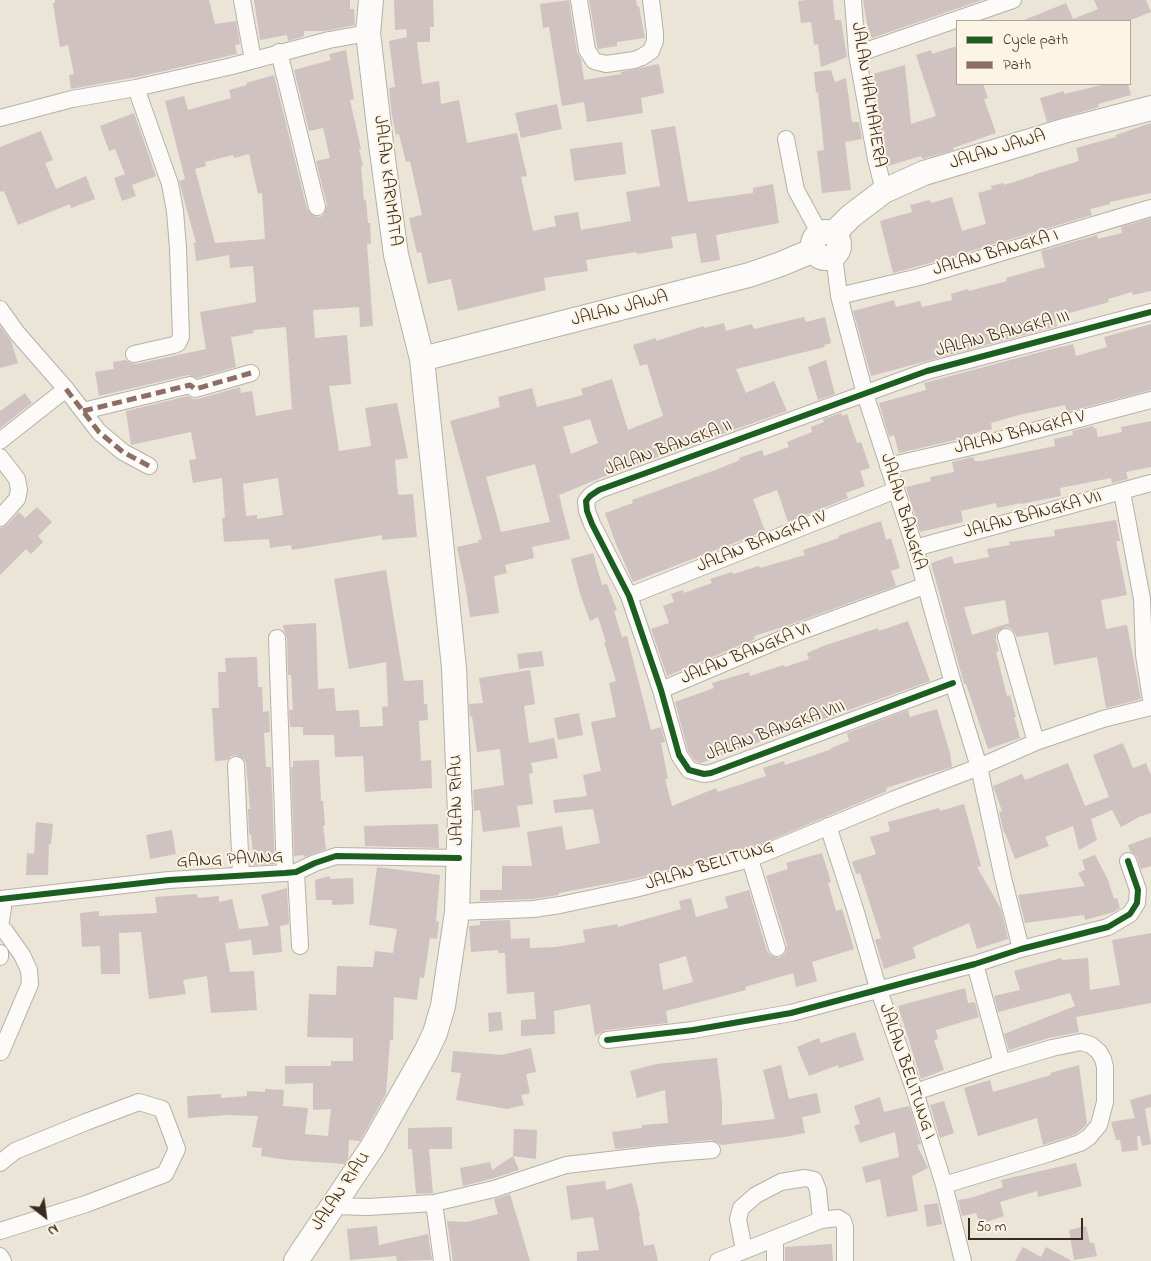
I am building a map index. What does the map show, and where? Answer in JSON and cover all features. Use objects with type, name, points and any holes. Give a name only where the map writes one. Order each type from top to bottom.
[{"type":"main road","name":"JALAN KARIMATA","points":[[371,0],[368,33],[396,255],[422,359]]},
{"type":"main road","name":"JALAN JAWA","points":[[422,359],[749,276],[781,264],[825,243],[851,216],[884,191],[924,173],[1067,130],[1151,108]]},
{"type":"main road","name":"JALAN RIAU","points":[[296,1261],[373,1146],[426,1052],[444,1006],[457,912],[460,813],[454,668],[422,359]]},
{"type":"street","points":[[242,0],[253,60]]},
{"type":"street","points":[[578,0],[587,50],[594,61],[606,64],[634,60],[651,51],[655,33],[651,0]]},
{"type":"street","name":"JALAN HALMAHERA","points":[[852,0],[857,54],[876,159],[884,191]]},
{"type":"street","points":[[857,54],[1012,0]]},
{"type":"street","points":[[0,118],[72,99],[136,88],[279,52],[368,33]]},
{"type":"street","points":[[279,52],[317,207]]},
{"type":"street","points":[[134,354],[174,345],[179,342],[181,337],[175,211],[170,184],[136,88]]},
{"type":"street","points":[[786,140],[796,190],[825,243]]},
{"type":"street","name":"JALAN BANGKA I","points":[[839,296],[919,277],[1151,208]]},
{"type":"street","name":"JALAN BANGKA","points":[[825,243],[865,394],[915,548],[952,683],[979,767],[1003,878],[1021,949]]},
{"type":"street","points":[[0,309],[99,432],[123,452],[149,466]]},
{"type":"street","name":"JALAN BANGKA III","points":[[865,394],[927,371],[1151,312]]},
{"type":"street","points":[[84,411],[190,385],[195,389],[251,373]]},
{"type":"street","points":[[0,441],[66,389]]},
{"type":"street","name":"JALAN BANGKA II","points":[[629,596],[587,511],[586,501],[590,496],[598,490],[821,408],[865,394]]},
{"type":"street","name":"JALAN BANGKA V","points":[[888,466],[984,444],[1151,400]]},
{"type":"street","points":[[0,457],[17,479],[19,490],[17,499],[0,518]]},
{"type":"street","name":"JALAN BANGKA VII","points":[[915,548],[1151,483]]},
{"type":"street","name":"JALAN BANGKA IV","points":[[629,596],[896,490]]},
{"type":"street","points":[[1122,492],[1142,599],[1144,655],[1151,699]]},
{"type":"street","name":"JALAN BANGKA VI","points":[[629,596],[661,690],[791,635],[924,586]]},
{"type":"street","points":[[1006,637],[1036,742]]},
{"type":"street","points":[[277,638],[291,873],[300,946]]},
{"type":"street","name":"JALAN BANGKA VIII","points":[[661,690],[680,755],[689,770],[704,774],[725,768],[952,683]]},
{"type":"street","name":"JALAN BELITUNG","points":[[457,912],[534,909],[560,905],[644,887],[750,859],[828,826],[979,767],[1036,742],[1104,719],[1151,707]]},
{"type":"street","points":[[236,765],[242,875]]},
{"type":"street","name":"JALAN BELITUNG I","points":[[828,826],[878,988],[915,1092],[944,1185],[963,1261]]},
{"type":"street","name":"GANG PAVING","points":[[0,899],[169,880],[291,873],[336,856],[459,858]]},
{"type":"street","points":[[750,859],[777,948]]},
{"type":"street","points":[[607,1040],[693,1030],[791,1013],[878,988],[975,964],[1021,949],[1108,927],[1130,914],[1138,902],[1139,896],[1128,861]]},
{"type":"street","points":[[0,899],[3,908],[0,928],[5,931],[22,955],[29,970],[30,984],[1,1052]]},
{"type":"street","points":[[0,953],[0,958]]},
{"type":"street","points":[[975,964],[1002,1062]]},
{"type":"street","points":[[915,1092],[1002,1062],[1081,1042],[1091,1045],[1099,1052],[1105,1067],[1104,1102],[1099,1125],[1089,1137],[1080,1143],[944,1185]]},
{"type":"street","points":[[0,1163],[15,1151],[139,1102],[162,1109],[177,1149],[165,1174],[86,1204],[0,1231]]},
{"type":"street","points":[[333,1206],[368,1207],[434,1203],[494,1189],[566,1165],[712,1150]]},
{"type":"street","points":[[744,1250],[738,1219],[741,1208],[756,1195],[781,1182],[805,1178],[814,1180],[818,1190],[821,1220]]},
{"type":"street","points":[[434,1203],[442,1261]]},
{"type":"street","points":[[718,1261],[821,1220],[838,1218],[843,1220],[846,1227],[845,1261]]},
{"type":"street","points":[[775,1239],[775,1261]]},
{"type":"street","points":[[0,1256],[3,1261]]},
{"type":"building","points":[[55,0],[209,0],[215,24],[236,21],[240,44],[235,45],[237,54],[142,76],[71,89],[69,75],[74,74],[68,45],[60,47],[53,3],[55,3]]},
{"type":"building","points":[[254,0],[350,0],[350,9],[354,9],[355,25],[325,31],[304,31],[304,36],[288,41],[287,35],[260,40]]},
{"type":"building","points":[[394,0],[433,0],[434,27],[430,27],[430,42],[417,42],[422,84],[439,81],[441,104],[459,100],[467,143],[517,133],[527,176],[521,177],[533,231],[556,226],[554,216],[578,212],[581,230],[631,221],[626,192],[660,186],[651,130],[675,126],[688,202],[753,193],[753,188],[773,184],[779,223],[716,235],[720,260],[701,263],[696,233],[671,237],[673,248],[586,260],[588,271],[544,278],[546,290],[458,311],[451,279],[428,284],[421,252],[417,253],[409,218],[422,215],[410,161],[406,162],[399,134],[396,135],[392,116],[389,88],[395,87],[389,41],[407,37],[406,29],[395,30]]},
{"type":"building","points":[[569,0],[577,52],[581,59],[584,80],[621,74],[621,72],[659,64],[664,93],[641,98],[643,113],[587,122],[584,102],[562,106],[549,27],[543,28],[540,4]]},
{"type":"building","points":[[589,0],[636,0],[637,6],[639,6],[645,38],[617,42],[617,46],[598,49]]},
{"type":"building","points":[[833,0],[835,20],[841,20],[847,57],[821,67],[818,44],[814,45],[811,22],[801,23],[798,1]]},
{"type":"building","points":[[863,0],[982,0],[872,38],[867,24]]},
{"type":"building","points":[[1094,0],[1146,0],[1151,12],[1131,20],[1024,20],[1066,3],[1073,19],[1098,9]]},
{"type":"building","points":[[956,46],[956,85],[983,85],[988,98],[984,99],[996,133],[953,148],[954,150],[922,159],[921,156],[888,166],[873,74],[905,65],[911,124],[936,116],[916,55],[931,50],[932,54]]},
{"type":"building","points":[[346,50],[354,99],[350,100],[361,149],[359,149],[363,166],[361,166],[364,200],[366,200],[368,223],[370,223],[371,244],[367,244],[373,326],[360,327],[359,307],[313,310],[315,338],[347,335],[351,384],[329,386],[339,451],[371,446],[365,408],[397,403],[408,458],[395,460],[398,495],[413,494],[417,537],[382,540],[382,535],[292,550],[291,545],[270,548],[269,539],[224,542],[222,518],[225,518],[222,478],[193,483],[189,460],[196,459],[191,432],[131,445],[126,411],[188,396],[198,399],[240,387],[241,393],[252,391],[256,416],[292,409],[286,327],[253,330],[254,333],[231,337],[236,367],[197,378],[188,375],[99,396],[95,372],[114,369],[113,362],[126,360],[136,364],[206,349],[200,312],[256,302],[253,266],[230,268],[229,255],[196,261],[194,243],[196,243],[179,181],[185,179],[165,101],[184,96],[188,110],[231,98],[229,90],[274,75],[307,209],[314,216],[320,217],[324,214],[327,205],[316,161],[330,158],[323,128],[309,131],[294,70],[331,60],[329,54]],"holes":[[[249,154],[258,194],[262,193],[265,239],[215,243],[195,169],[206,166],[205,162],[233,155],[234,158]],[[278,478],[283,515],[257,519],[257,515],[246,516],[243,484]]]},
{"type":"building","points":[[831,70],[835,82],[846,78],[852,122],[859,122],[862,139],[845,142],[851,190],[822,193],[817,151],[824,150],[814,72]]},
{"type":"building","points":[[1102,85],[1128,85],[1131,95],[1098,104],[1099,107],[1047,122],[1040,98],[1064,91],[1064,94]]},
{"type":"building","points":[[557,104],[562,129],[521,138],[515,113]]},
{"type":"building","points":[[134,113],[156,176],[132,185],[136,196],[122,201],[114,178],[125,174],[115,149],[109,151],[100,126]]},
{"type":"building","points":[[1151,123],[1151,193],[1110,202],[1110,204],[1090,209],[1092,215],[893,273],[880,221],[912,212],[910,205],[930,200],[931,203],[952,197],[962,231],[986,224],[978,193],[992,189],[991,186],[1004,183],[1004,185],[1079,161],[1076,148],[1116,137],[1116,135]]},
{"type":"building","points":[[41,131],[53,160],[45,163],[56,189],[86,176],[95,199],[71,208],[70,204],[18,225],[4,191],[0,192],[0,147]]},
{"type":"building","points":[[622,142],[626,174],[574,181],[570,149]]},
{"type":"building","points":[[1151,218],[1151,291],[1133,295],[1132,292],[1108,299],[1109,302],[1055,317],[1057,326],[871,376],[853,311],[894,300],[896,307],[920,301],[922,307],[952,300],[951,294],[1007,281],[1006,278],[1045,267],[1041,251],[1097,235],[1098,239],[1122,233],[1121,227]]},
{"type":"building","points":[[804,317],[806,322],[825,317],[831,343],[824,345],[825,347],[736,369],[746,393],[774,381],[787,411],[615,472],[559,495],[570,539],[532,547],[534,558],[505,565],[507,573],[494,576],[499,613],[470,617],[457,547],[479,542],[478,540],[482,539],[450,421],[500,407],[498,397],[532,388],[537,407],[583,395],[581,389],[612,379],[628,430],[663,416],[647,364],[640,366],[633,345],[656,338],[656,341],[704,326],[704,328],[724,323],[726,331],[752,324],[754,329]],"holes":[[[590,419],[598,443],[571,454],[563,427]],[[535,464],[550,522],[501,532],[486,477]]]},
{"type":"building","points":[[1151,324],[1151,390],[1067,412],[1065,405],[1019,415],[991,423],[992,429],[968,435],[968,437],[899,453],[894,435],[889,437],[879,403],[926,390],[924,383],[1073,344],[1076,356],[1107,347],[1104,337]]},
{"type":"building","points":[[0,326],[11,341],[18,363],[0,368]]},
{"type":"building","points":[[826,360],[835,394],[818,400],[808,367]]},
{"type":"building","points":[[25,393],[32,403],[0,428],[0,411]]},
{"type":"building","points":[[841,413],[842,416],[847,414],[857,443],[861,442],[870,468],[860,471],[865,486],[846,493],[848,498],[788,522],[777,490],[753,499],[765,531],[633,582],[605,513],[633,503],[632,500],[740,460],[739,458],[762,450],[764,456],[789,447],[787,442],[812,432],[811,427],[824,422],[823,419]]},
{"type":"building","points":[[1151,421],[1151,467],[1126,472],[1128,479],[1112,483],[1111,478],[1060,488],[1061,496],[1021,504],[997,508],[996,503],[961,511],[963,522],[920,532],[906,487],[931,481],[930,477],[954,472],[952,462],[973,457],[975,461],[981,461],[1055,446],[1054,439],[1073,435],[1072,431],[1093,426],[1094,429],[1096,428],[1098,437],[1122,432],[1121,427]]},
{"type":"building","points":[[37,507],[52,522],[38,536],[43,542],[31,554],[26,549],[0,575],[0,528],[7,525],[19,512],[25,518]]},
{"type":"building","points":[[1116,520],[1120,541],[1116,541],[1127,595],[1101,600],[1106,629],[1127,625],[1141,699],[1106,708],[1097,657],[1054,665],[1048,632],[1017,637],[1013,630],[1008,627],[1003,628],[996,634],[999,651],[996,652],[1007,696],[1010,695],[1020,738],[988,749],[966,684],[964,684],[931,563],[952,556],[954,564],[989,557],[987,549],[1010,545],[1009,542],[1055,536],[1054,530]],"holes":[[[1005,600],[1009,623],[972,635],[964,607]]]},
{"type":"building","points":[[881,521],[886,540],[891,538],[900,568],[891,571],[896,586],[754,636],[755,639],[667,676],[651,629],[669,623],[663,606],[674,602],[671,594],[683,590],[684,593],[712,583],[710,579],[732,572],[733,574],[759,566],[760,568],[805,555],[803,550]]},
{"type":"building","points":[[593,553],[602,585],[607,584],[617,610],[614,611],[622,637],[627,636],[651,730],[661,727],[665,742],[661,743],[668,779],[665,779],[672,806],[716,788],[718,792],[766,776],[763,768],[784,761],[785,765],[832,749],[849,741],[847,733],[908,710],[910,717],[937,709],[950,753],[952,767],[886,788],[887,791],[747,850],[633,879],[559,893],[558,895],[533,899],[480,901],[480,890],[502,890],[502,866],[532,866],[527,832],[562,826],[566,850],[600,843],[593,809],[555,813],[553,800],[587,796],[583,775],[601,771],[591,722],[616,717],[609,683],[616,681],[604,642],[606,642],[598,617],[590,621],[580,594],[571,559]]},
{"type":"building","points":[[386,570],[404,681],[423,680],[424,704],[427,704],[428,720],[419,721],[421,761],[431,760],[432,788],[365,792],[363,756],[335,757],[334,735],[303,735],[303,727],[290,727],[289,710],[293,710],[291,675],[288,675],[287,638],[283,625],[316,623],[318,689],[334,688],[336,711],[359,710],[360,727],[383,726],[382,707],[388,706],[386,662],[349,669],[334,579]]},
{"type":"building","points":[[908,621],[930,681],[701,763],[695,761],[688,751],[675,702],[714,688],[712,683],[749,672],[750,676],[784,665],[785,667],[809,659],[807,653],[826,645],[878,628],[879,631]]},
{"type":"building","points":[[542,651],[544,666],[519,669],[517,654]]},
{"type":"building","points":[[257,657],[258,687],[262,687],[263,712],[269,711],[270,732],[264,733],[266,767],[271,767],[275,864],[254,865],[251,834],[249,834],[248,809],[250,809],[246,764],[244,759],[236,755],[231,756],[228,760],[215,761],[212,708],[219,708],[218,672],[226,672],[225,658]]},
{"type":"building","points":[[530,670],[535,704],[524,706],[529,743],[554,738],[558,758],[531,763],[533,773],[529,774],[533,804],[517,806],[520,827],[483,832],[480,810],[474,811],[473,790],[504,785],[500,749],[477,752],[469,704],[483,703],[479,678]]},
{"type":"building","points":[[579,713],[583,735],[558,740],[554,718]]},
{"type":"building","points":[[1123,743],[1133,768],[1146,763],[1151,775],[1151,813],[1121,827],[1112,810],[1091,819],[1097,840],[1079,850],[1073,826],[1045,837],[1049,846],[1015,859],[1004,833],[999,812],[1002,811],[993,786],[1022,774],[1025,780],[1068,763],[1085,806],[1109,797],[1093,755]]},
{"type":"building","points":[[319,760],[326,849],[304,857],[303,855],[294,856],[291,767],[293,767],[293,761]]},
{"type":"building","points":[[964,804],[981,866],[977,867],[1001,909],[1008,939],[977,949],[969,923],[913,947],[916,958],[884,969],[875,940],[881,938],[860,873],[856,874],[852,862],[876,854],[870,837],[890,831],[888,822],[939,808],[940,811]]},
{"type":"building","points":[[36,822],[53,824],[51,844],[49,844],[48,875],[26,875],[27,853],[34,854]]},
{"type":"building","points":[[438,824],[439,848],[365,846],[364,826]]},
{"type":"building","points":[[172,830],[176,854],[150,859],[146,835]]},
{"type":"building","points":[[1151,837],[1151,866],[1141,869],[1137,857],[1130,851],[1128,845]]},
{"type":"building","points":[[822,853],[831,882],[828,883],[836,911],[842,909],[854,949],[812,962],[817,981],[796,987],[793,973],[745,987],[746,990],[666,1011],[668,1023],[606,1030],[595,1036],[590,1004],[554,1011],[555,1034],[521,1036],[521,1020],[536,1019],[534,992],[507,994],[505,953],[498,953],[498,950],[471,952],[469,926],[480,925],[480,921],[510,920],[511,939],[530,938],[530,948],[556,947],[585,942],[583,930],[618,924],[618,927],[681,909],[679,901],[691,898],[696,917],[728,908],[725,897],[749,890],[767,951],[771,956],[779,958],[785,954],[787,945],[766,876],[788,869],[786,863]],"holes":[[[686,956],[693,982],[663,990],[659,964]]]},
{"type":"building","points":[[1095,855],[1108,880],[1114,899],[1117,898],[1120,908],[1114,912],[1085,920],[1084,915],[1025,923],[1018,895],[1085,886],[1078,873],[1085,870],[1082,860]]},
{"type":"building","points":[[377,867],[440,875],[436,921],[439,922],[437,939],[430,938],[424,978],[420,977],[417,1000],[394,997],[393,1040],[390,1040],[386,1094],[360,1141],[349,1140],[348,1159],[345,1164],[261,1156],[262,1148],[252,1147],[258,1116],[228,1115],[188,1118],[187,1096],[221,1094],[221,1098],[247,1096],[247,1091],[265,1092],[265,1089],[284,1090],[283,1106],[308,1108],[305,1134],[328,1136],[331,1109],[313,1110],[313,1083],[285,1084],[285,1066],[331,1066],[331,1061],[353,1061],[353,1038],[307,1037],[309,994],[336,995],[337,966],[373,967],[375,951],[393,953],[397,929],[369,925]]},
{"type":"building","points":[[330,876],[330,879],[353,878],[354,904],[332,905],[332,900],[316,900],[315,880]]},
{"type":"building","points":[[287,888],[289,924],[280,926],[282,952],[253,955],[251,940],[225,943],[230,972],[254,971],[257,1010],[211,1013],[207,976],[183,980],[186,994],[149,999],[141,932],[119,933],[120,974],[101,974],[100,946],[82,947],[80,913],[99,911],[99,916],[157,913],[155,897],[197,894],[198,898],[219,896],[219,902],[232,899],[239,929],[269,926],[261,895]]},
{"type":"building","points":[[1151,933],[1151,1003],[1076,1017],[1079,1032],[1049,1038],[1009,1050],[1004,1034],[1075,1006],[1070,993],[998,1012],[994,996],[1020,990],[1014,971],[1061,958],[1062,960],[1088,958],[1090,990],[1120,985],[1112,940]]},
{"type":"building","points":[[965,988],[968,1003],[975,1002],[979,1017],[936,1030],[938,1039],[934,1040],[944,1070],[921,1079],[898,1006]]},
{"type":"building","points":[[501,1012],[503,1030],[489,1032],[488,1013]]},
{"type":"building","points":[[855,1032],[864,1060],[839,1068],[838,1065],[809,1076],[797,1047],[819,1038],[821,1043]]},
{"type":"building","points":[[531,1048],[536,1072],[526,1074],[530,1093],[521,1095],[524,1105],[507,1109],[456,1100],[461,1073],[451,1072],[453,1051],[502,1055]]},
{"type":"building","points":[[717,1058],[722,1101],[722,1125],[775,1119],[763,1070],[781,1065],[789,1099],[817,1093],[821,1113],[802,1117],[805,1133],[785,1137],[722,1145],[711,1140],[615,1149],[612,1132],[642,1128],[642,1125],[668,1123],[665,1090],[637,1098],[630,1071],[656,1064]]},
{"type":"building","points":[[1079,1065],[1087,1124],[1076,1134],[1043,1145],[1037,1118],[978,1136],[964,1088],[990,1080],[993,1092]]},
{"type":"building","points":[[1151,1094],[1151,1107],[1145,1109],[1151,1144],[1142,1146],[1140,1136],[1137,1136],[1138,1150],[1122,1152],[1120,1140],[1116,1140],[1111,1122],[1135,1118],[1130,1100]]},
{"type":"building","points":[[880,1097],[884,1112],[909,1106],[921,1144],[917,1145],[928,1168],[912,1176],[918,1211],[887,1217],[880,1179],[866,1183],[862,1167],[899,1157],[895,1132],[860,1143],[854,1126],[860,1124],[854,1106]]},
{"type":"building","points":[[944,1101],[954,1133],[940,1138],[930,1105]]},
{"type":"building","points":[[452,1127],[452,1149],[429,1149],[433,1193],[416,1194],[412,1149],[408,1149],[408,1128]]},
{"type":"building","points":[[514,1129],[537,1130],[536,1159],[513,1156]]},
{"type":"building","points":[[513,1156],[519,1170],[463,1186],[460,1168],[490,1162],[492,1170]]},
{"type":"building","points":[[1076,1163],[1082,1186],[1038,1197],[1037,1191],[1000,1202],[1004,1216],[980,1224],[976,1213],[962,1216],[958,1200],[971,1198],[1003,1187],[1001,1180]]},
{"type":"building","points":[[605,1181],[606,1190],[632,1183],[640,1216],[644,1246],[654,1244],[658,1261],[577,1261],[577,1252],[599,1250],[593,1217],[571,1220],[566,1186]]},
{"type":"building","points":[[510,1194],[530,1261],[453,1261],[447,1221],[467,1222],[498,1214],[494,1199]]},
{"type":"building","points":[[938,1203],[942,1224],[927,1227],[924,1205]]},
{"type":"building","points":[[377,1226],[379,1245],[428,1234],[432,1260],[397,1261],[396,1256],[350,1260],[347,1229]]},
{"type":"building","points":[[1086,1226],[1090,1243],[1094,1243],[1097,1256],[1074,1260],[1069,1230]]},
{"type":"building","points":[[832,1244],[833,1261],[785,1261],[785,1247]]},
{"type":"building","points":[[1023,1247],[1041,1257],[1046,1247],[1072,1261],[1015,1261]]},
{"type":"marked path","points":[[83,411],[190,385],[195,389],[251,373]]},
{"type":"marked path","points":[[66,389],[99,432],[123,452],[149,466]]},
{"type":"cycle path","points":[[953,683],[711,773],[704,774],[689,770],[679,755],[661,690],[629,596],[592,524],[587,511],[586,501],[599,490],[927,371],[1151,312]]},
{"type":"cycle path","points":[[0,899],[169,880],[296,872],[336,856],[459,858]]},
{"type":"cycle path","points":[[607,1040],[693,1030],[791,1013],[975,964],[1021,949],[1108,927],[1130,914],[1137,903],[1138,890],[1128,861]]}]
